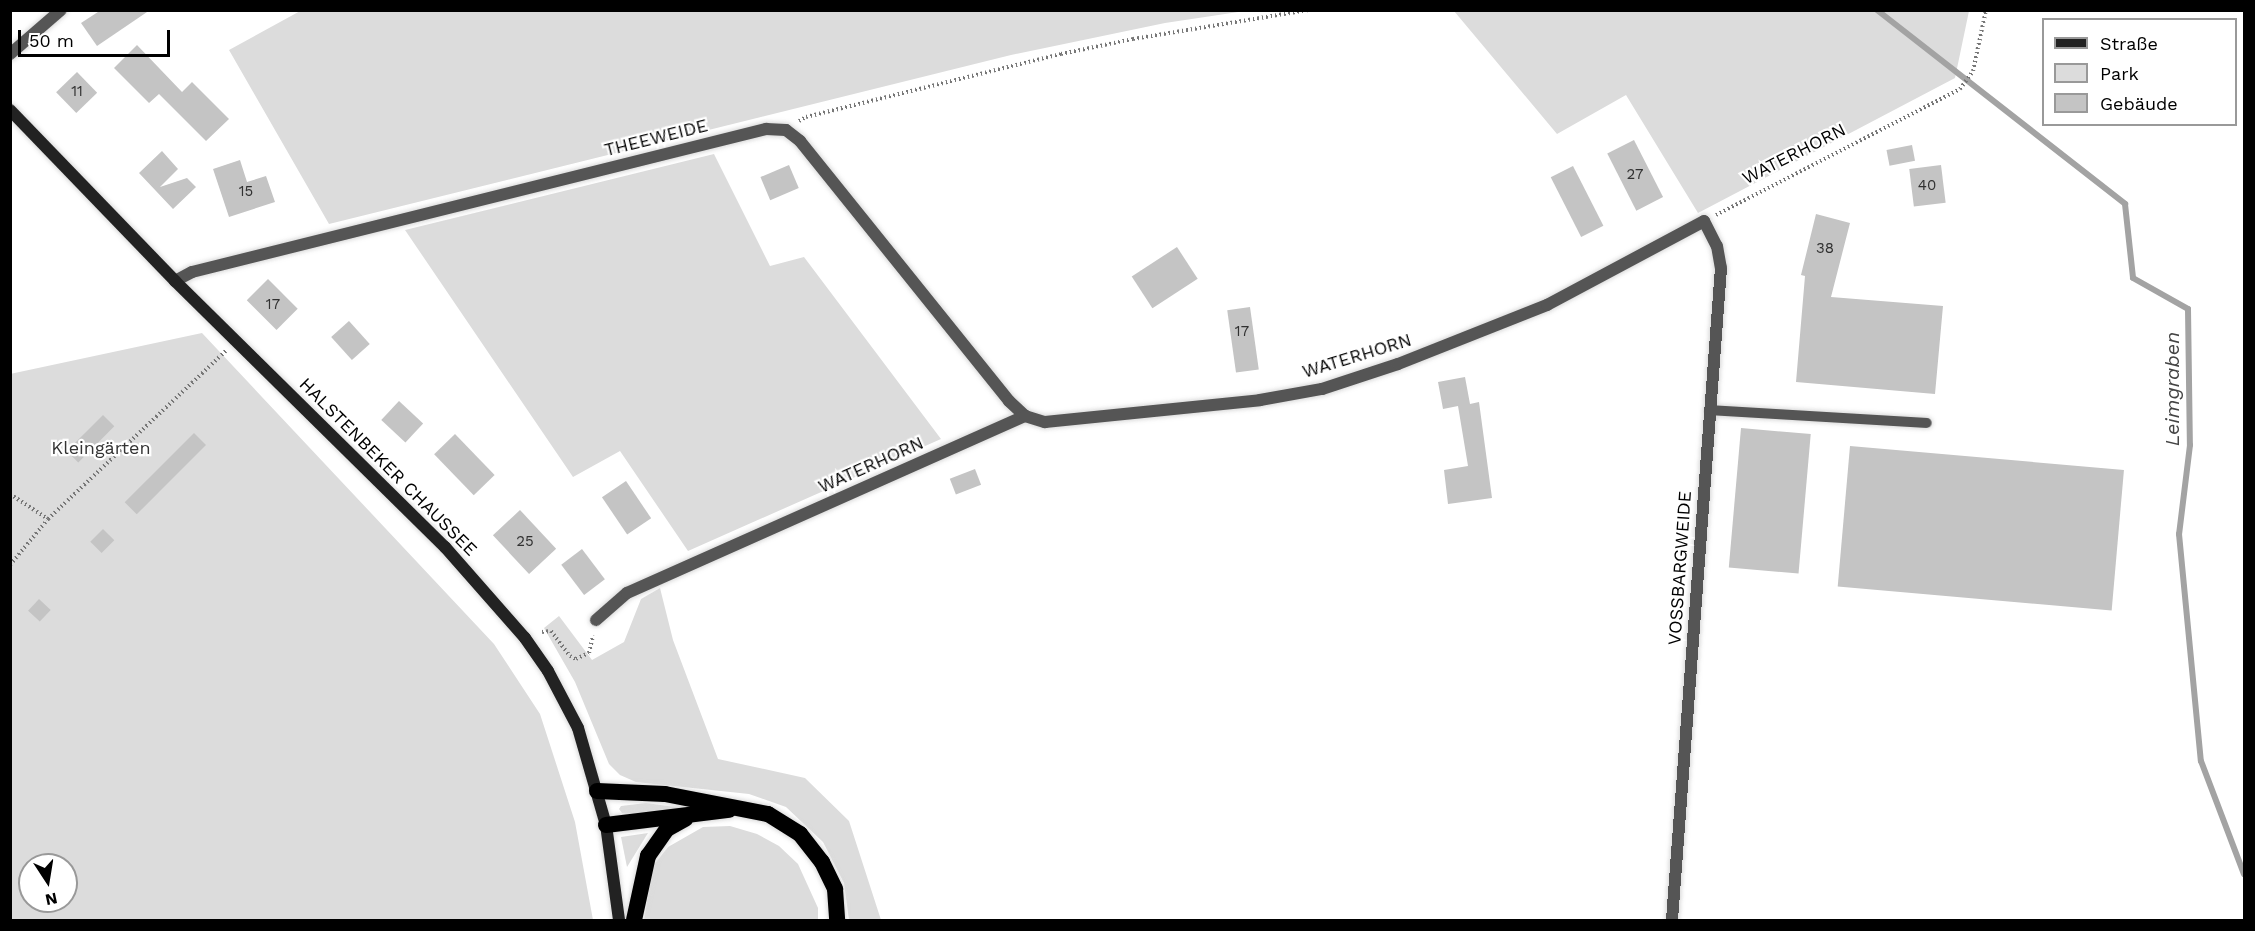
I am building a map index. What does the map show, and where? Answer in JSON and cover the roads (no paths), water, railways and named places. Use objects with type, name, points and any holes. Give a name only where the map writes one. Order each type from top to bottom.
[{"type":"highway","points":[[597,791],[665,794],[744,808],[768,814],[789,825],[810,844],[835,890],[837,921]]},
{"type":"highway","points":[[606,825],[744,808]]},
{"type":"highway","points":[[634,921],[648,856],[667,830],[690,816]]},
{"type":"main road","name":"HALSTENBEKER CHAUSSEE","points":[[10,110],[236,342],[446,547],[506,614],[548,671],[578,728],[606,825],[619,921]]},
{"type":"street","points":[[10,54],[61,10]]},
{"type":"street","name":"THEEWEIDE","points":[[175,280],[192,272],[766,129],[786,130],[800,141],[1009,401],[1024,416]]},
{"type":"street","name":"WATERHORN","points":[[596,620],[627,593],[1024,416],[1045,422],[1260,400],[1322,389],[1398,364],[1548,305],[1704,221]]},
{"type":"street","name":"VOSSBARGWEIDE","points":[[1672,921],[1721,268],[1717,246],[1704,221]]},
{"type":"lane","points":[[1709,410],[1927,423]]},
{"type":"waterway","name":"Leimgraben","points":[[1877,10],[2125,204],[2133,278],[2188,309],[2190,445],[2179,534],[2201,761],[2244,874]]},
{"type":"park label","name":"Kleingärten","points":[[101,448]]}]
